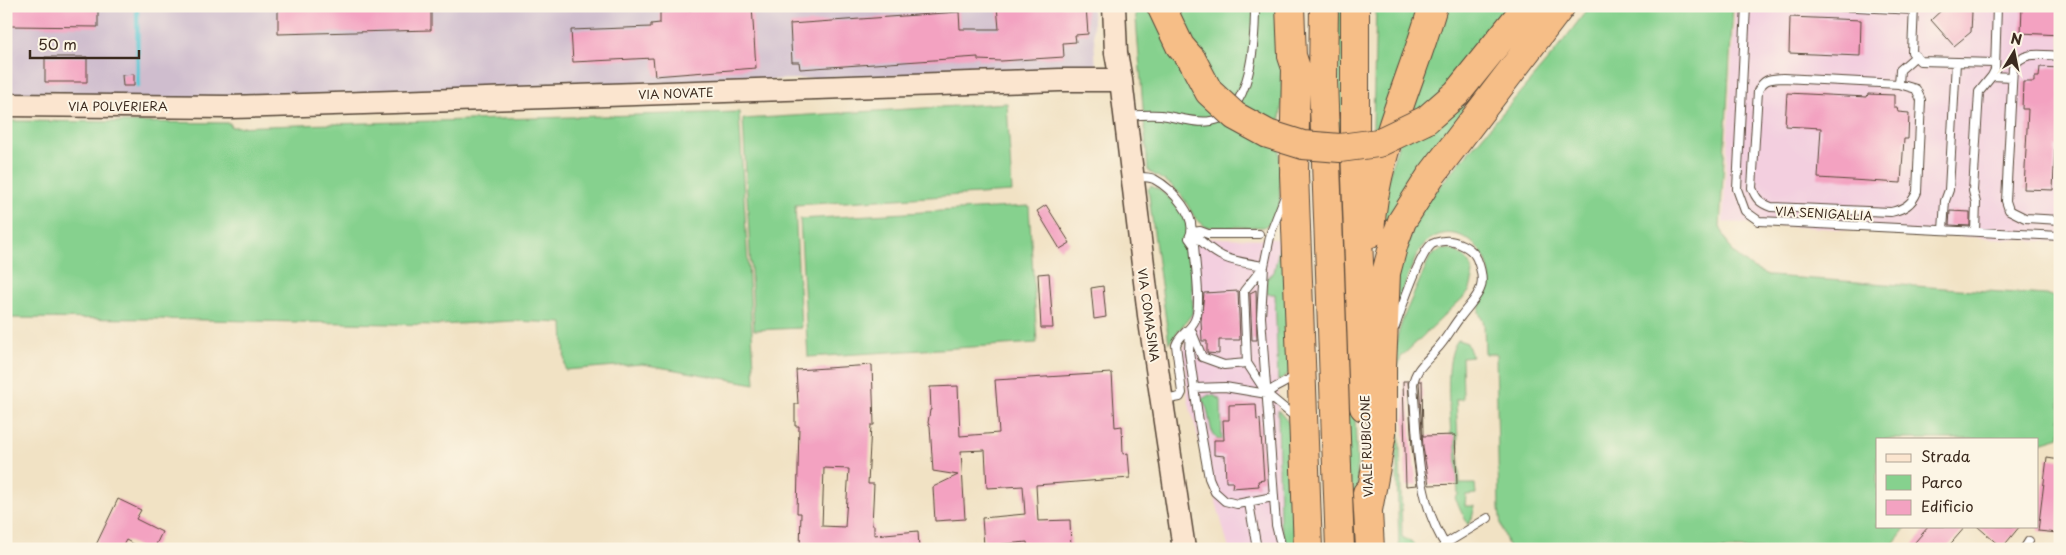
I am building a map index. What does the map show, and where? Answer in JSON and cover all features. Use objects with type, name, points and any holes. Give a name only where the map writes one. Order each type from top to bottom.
[{"type":"highway","points":[[1161,6],[1180,46],[1192,60],[1209,92],[1235,116],[1268,134],[1303,145],[1340,148],[1378,142],[1426,120],[1447,103],[1472,76],[1527,6]]},
{"type":"highway","points":[[1172,6],[1189,44],[1192,60]]},
{"type":"highway","points":[[1290,6],[1292,56],[1299,62],[1294,174],[1308,549]]},
{"type":"highway","points":[[1324,6],[1323,79],[1340,549]]},
{"type":"highway","points":[[1355,6],[1355,149],[1362,344]]},
{"type":"highway","points":[[1362,344],[1368,303],[1370,228],[1376,192],[1404,89],[1433,6]]},
{"type":"highway","points":[[1368,510],[1382,434],[1382,367],[1386,273],[1402,221],[1430,177],[1560,6]]},
{"type":"highway","points":[[1296,226],[1312,293],[1338,515]]},
{"type":"highway","name":"VIALE RUBICONE","points":[[1362,344],[1370,549]]},
{"type":"street","name":"VIA COMASINA","points":[[1114,6],[1116,53],[1121,80],[1146,299],[1184,549]]},
{"type":"street","name":"VIA COMASINA","points":[[1121,80],[1125,53],[1123,6]]},
{"type":"street","name":"VIA NOVATE","points":[[230,107],[1060,80],[1121,80]]},
{"type":"street","name":"VIA POLVERIERA","points":[[6,105],[230,107]]},
{"type":"lane","points":[[1124,116],[1154,114],[1206,122],[1217,119],[1228,112],[1238,102],[1247,81],[1255,32],[1255,6]]},
{"type":"lane","name":"VIA SENIGALLIA","points":[[1746,6],[1736,189],[1746,211],[1760,221],[2060,236]]},
{"type":"lane","points":[[1837,6],[1914,8],[1912,52],[1920,60],[1995,63]]},
{"type":"lane","points":[[1975,231],[1976,203],[1973,191],[1979,92],[1992,76],[1995,63],[1997,6]]},
{"type":"lane","points":[[2060,56],[2032,54],[2018,60],[2012,68],[2006,201],[2009,210],[2025,218],[2060,220]]},
{"type":"lane","points":[[1899,84],[1900,70],[1916,56]]},
{"type":"lane","points":[[1943,230],[1945,201],[1949,190],[1956,62]]},
{"type":"lane","points":[[1992,76],[2012,78]]},
{"type":"lane","points":[[1783,78],[1899,84],[1916,89],[1921,100],[1917,192],[1908,206],[1891,212],[1771,207],[1761,203],[1756,198],[1752,188],[1758,91],[1762,83],[1770,79],[1783,78]]},
{"type":"lane","points":[[1282,549],[1276,525],[1273,497],[1268,394],[1261,342],[1264,266],[1271,232],[1294,174]]},
{"type":"lane","points":[[1132,177],[1147,177],[1172,192],[1182,204],[1190,220],[1192,232],[1215,254],[1230,260],[1264,266]]},
{"type":"lane","points":[[1162,400],[1180,397],[1182,393],[1176,345],[1179,338],[1195,321],[1198,311],[1194,245],[1188,238],[1192,232],[1200,231],[1208,234],[1260,234]]},
{"type":"lane","points":[[1382,367],[1424,254],[1433,243],[1449,240],[1462,244],[1475,254],[1481,269],[1482,284],[1476,299],[1461,315],[1441,345],[1416,373],[1414,384],[1423,492],[1428,511],[1445,547],[1488,518]]},
{"type":"lane","points":[[1264,266],[1244,291],[1247,363],[1268,394]]},
{"type":"lane","points":[[1190,328],[1202,357],[1224,365],[1247,363]]},
{"type":"lane","points":[[1190,328],[1189,352],[1194,388],[1209,478],[1215,492],[1225,501],[1238,504],[1273,497]]},
{"type":"lane","points":[[1268,394],[1274,387],[1291,379],[1300,360]]},
{"type":"lane","points":[[1194,388],[1225,387],[1268,394],[1275,398],[1303,426]]},
{"type":"lane","points":[[1250,503],[1256,549]]},
{"type":"lane","points":[[2024,549],[2029,541]]},
{"type":"shaded area","points":[[6,6],[1092,6],[1096,69],[224,98],[6,99]]},
{"type":"shaded area","points":[[1735,6],[2060,6],[2060,242],[1723,222]]},
{"type":"shaded area","points":[[1189,238],[1281,239],[1274,272],[1280,524],[1288,549],[1229,549],[1188,400],[1183,351],[1193,306]]},
{"type":"green space","points":[[1135,6],[1284,6],[1283,95],[1279,127],[1280,209],[1276,218],[1264,227],[1206,227],[1195,218],[1182,196],[1170,184],[1148,171]]},
{"type":"green space","points":[[1333,6],[1346,6],[1350,280],[1360,549],[1346,549]]},
{"type":"green space","points":[[1376,6],[1426,6],[1372,164]]},
{"type":"green space","points":[[1440,6],[1514,6],[1447,92],[1465,108],[1424,162],[1404,193],[1386,231],[1378,229],[1383,195]]},
{"type":"green space","points":[[1590,6],[1733,6],[1720,226],[1732,252],[1752,268],[1770,276],[2060,296],[2060,437],[2038,444],[2038,438],[1876,438],[1876,528],[1905,528],[1889,549],[1509,549],[1501,525],[1499,509],[1496,354],[1485,354],[1484,324],[1479,312],[1490,284],[1488,267],[1476,246],[1466,238],[1455,234],[1444,234],[1433,238],[1422,247],[1412,267],[1397,307],[1397,274],[1412,230],[1426,202],[1554,53]]},
{"type":"green space","points":[[1007,103],[1012,192],[795,205],[801,328],[754,330],[743,119]]},
{"type":"green space","points":[[739,112],[755,384],[642,364],[565,370],[563,323],[514,321],[438,325],[6,318],[6,121],[230,123],[231,127]]},
{"type":"green space","points":[[1151,186],[1163,193],[1174,203],[1183,216],[1188,229],[1192,277],[1192,314],[1169,343],[1148,189]]},
{"type":"green space","points":[[1029,206],[1037,343],[808,357],[800,219]]},
{"type":"green space","points":[[1291,238],[1292,371],[1278,381],[1275,294],[1267,294],[1266,279],[1274,272],[1281,239]]},
{"type":"green space","points":[[1450,249],[1463,256],[1470,266],[1472,278],[1469,292],[1401,357],[1398,366],[1402,537],[1412,542],[1419,549],[1399,549],[1394,358],[1397,337],[1404,316],[1430,257],[1440,250]]},
{"type":"green space","points":[[1458,340],[1467,343],[1472,356],[1462,357],[1463,399],[1456,399],[1460,484],[1475,484],[1476,494],[1466,495],[1465,506],[1475,506],[1468,525],[1455,498],[1458,495],[1455,437],[1451,437],[1448,387],[1450,360],[1453,348]]},
{"type":"green space","points":[[1209,395],[1221,400],[1222,440],[1218,440],[1212,433],[1207,409],[1202,399]]},
{"type":"green space","points":[[1278,410],[1290,424],[1300,549],[1288,549],[1280,524]]},
{"type":"building","points":[[10,6],[98,6],[98,27],[10,26]]},
{"type":"building","points":[[278,6],[431,6],[431,30],[278,34]]},
{"type":"building","points":[[752,6],[756,68],[655,76],[653,58],[573,62],[571,30],[651,27],[651,24],[660,23],[660,12]]},
{"type":"building","points":[[997,6],[1086,6],[1088,34],[1075,35],[1076,42],[1063,43],[1064,57],[1001,61],[978,60],[978,57],[800,69],[799,62],[792,62],[790,24],[959,12],[960,29],[999,29]]},
{"type":"building","points":[[1946,6],[1966,6],[1972,12],[1971,32],[1954,46],[1931,20]]},
{"type":"building","points":[[2022,6],[2060,6],[2060,35],[2021,33]]},
{"type":"building","points":[[1790,17],[1861,20],[1860,56],[1789,53]]},
{"type":"building","points":[[45,57],[87,57],[87,82],[45,82]]},
{"type":"building","points":[[2040,67],[2060,68],[2060,146],[2055,146],[2053,190],[2024,189],[2028,109],[2022,109],[2023,82],[2034,82],[2034,77],[2039,77]]},
{"type":"building","points":[[134,74],[134,86],[123,86],[122,75]]},
{"type":"building","points":[[1787,93],[1867,97],[1868,94],[1894,95],[1894,107],[1897,107],[1898,112],[1909,113],[1908,139],[1904,139],[1901,183],[1818,178],[1821,128],[1785,126]]},
{"type":"building","points":[[1046,205],[1070,243],[1060,249],[1037,211]]},
{"type":"building","points":[[1950,211],[1970,212],[1970,226],[1949,225]]},
{"type":"building","points":[[1049,273],[1053,328],[1041,328],[1038,274]]},
{"type":"building","points":[[1103,286],[1106,317],[1094,319],[1091,288]]},
{"type":"building","points":[[1256,290],[1257,340],[1252,340],[1250,293]]},
{"type":"building","points":[[1238,291],[1240,340],[1219,340],[1219,354],[1207,353],[1207,341],[1202,341],[1201,321],[1204,293]]},
{"type":"building","points":[[872,365],[874,425],[871,425],[868,484],[874,484],[872,525],[874,525],[874,535],[918,531],[919,549],[894,549],[894,547],[800,549],[801,513],[797,513],[799,426],[795,426],[795,404],[798,404],[796,370]],"holes":[[[824,468],[849,469],[845,527],[822,526]]]},
{"type":"building","points":[[1112,373],[1115,427],[1122,426],[1123,454],[1128,453],[1130,478],[1036,485],[1038,521],[1070,520],[1071,549],[1028,549],[1027,542],[984,546],[982,518],[1025,514],[1023,486],[987,488],[985,450],[961,451],[965,519],[935,521],[933,487],[958,475],[933,471],[930,426],[928,423],[931,410],[930,387],[958,386],[960,436],[999,433],[995,380]]},
{"type":"building","points":[[1403,381],[1408,381],[1412,448],[1417,485],[1406,486]]},
{"type":"building","points":[[1419,381],[1422,381],[1423,436],[1455,435],[1457,484],[1429,485],[1423,447]]},
{"type":"building","points":[[1256,404],[1257,420],[1260,419],[1264,480],[1258,481],[1259,486],[1232,488],[1233,482],[1226,482],[1225,456],[1214,455],[1214,440],[1224,440],[1223,420],[1229,420],[1229,405]]},
{"type":"building","points":[[2047,458],[2060,460],[2058,533],[2038,531]]},
{"type":"building","points":[[118,499],[141,510],[136,519],[162,532],[154,549],[143,549],[126,540],[121,549],[94,549]]},
{"type":"building","points":[[1927,528],[1964,528],[1946,549],[1909,549]]},
{"type":"building","points":[[1979,528],[2018,528],[2002,548]]},
{"type":"waterway","points":[[137,6],[138,86]]}]
